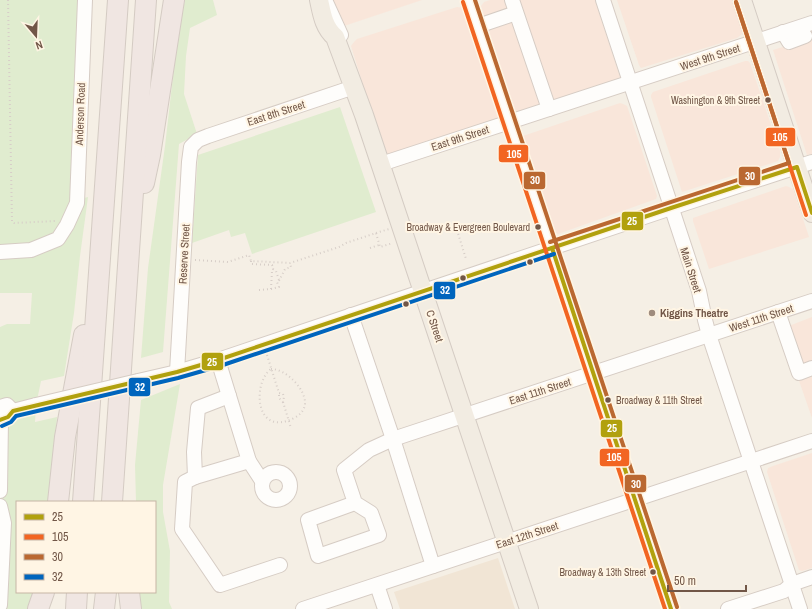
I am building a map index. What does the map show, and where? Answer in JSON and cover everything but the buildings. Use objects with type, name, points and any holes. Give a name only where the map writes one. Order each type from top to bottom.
[{"type":"highway","points":[[114,0],[116,26]]},
{"type":"highway","points":[[83,501],[118,0]]},
{"type":"highway","points":[[112,501],[146,0]]},
{"type":"highway","points":[[129,247],[150,155],[174,0]]},
{"type":"highway","points":[[58,501],[65,437],[101,239]]},
{"type":"highway","points":[[122,361],[126,468],[124,501]]},
{"type":"highway","points":[[38,609],[44,593]]},
{"type":"highway","points":[[45,609],[48,593]]},
{"type":"highway","points":[[76,609],[77,593]]},
{"type":"highway","points":[[104,609],[106,593]]},
{"type":"highway","points":[[129,593],[131,609]]},
{"type":"main road","name":"C Street","points":[[320,0],[325,24],[330,34],[338,36],[529,609]]},
{"type":"main road","points":[[742,0],[756,42],[804,165],[812,213]]},
{"type":"street","name":"Anderson Road","points":[[0,252],[31,250],[58,239],[62,223],[77,203],[85,0]]},
{"type":"street","name":"C Street","points":[[325,0],[338,36]]},
{"type":"street","points":[[469,0],[671,609]]},
{"type":"street","name":"Main Street","points":[[603,0],[699,291],[709,335],[800,609]]},
{"type":"street","points":[[478,26],[514,6],[549,109]]},
{"type":"street","name":"West 9th Street","points":[[630,83],[812,23]]},
{"type":"street","points":[[783,32],[789,42],[805,36]]},
{"type":"street","name":"East 9th Street","points":[[381,164],[630,83]]},
{"type":"street","name":"East 8th Street","points":[[198,140],[354,87]]},
{"type":"street","name":"Reserve Street","points":[[170,373],[183,260],[190,155],[191,147],[198,140]]},
{"type":"street","points":[[0,491],[3,414],[218,360],[804,165]]},
{"type":"street","name":"West 11th Street","points":[[709,335],[812,301]]},
{"type":"street","points":[[778,312],[799,373],[812,368]]},
{"type":"street","points":[[351,315],[393,439],[433,566]]},
{"type":"street","name":"East 11th Street","points":[[355,504],[344,470],[369,450],[393,439],[709,335]]},
{"type":"street","points":[[218,360],[249,461],[262,481]]},
{"type":"street","points":[[195,477],[194,452],[198,408],[229,396]]},
{"type":"street","name":"East 12th Street","points":[[303,609],[812,441]]},
{"type":"street","points":[[249,461],[195,477],[185,482],[182,528],[220,585],[280,565]]},
{"type":"street","points":[[355,504],[370,513],[379,535],[318,556],[308,520],[355,504]]},
{"type":"street","points":[[0,506],[2,523],[0,605]]},
{"type":"street","points":[[728,609],[784,590],[792,584],[812,577]]},
{"type":"street","points":[[377,584],[385,609]]},
{"type":"path","points":[[8,0],[12,222],[62,223]]},
{"type":"path","points":[[438,232],[451,228],[457,230],[466,260]]},
{"type":"path","points":[[251,261],[290,263],[387,230]]},
{"type":"path","points":[[376,233],[380,247],[406,239]]},
{"type":"path","points":[[370,248],[379,244]]},
{"type":"path","points":[[183,260],[228,262],[249,255],[251,264],[272,265],[273,269],[276,271],[279,281]]},
{"type":"path","points":[[259,290],[279,287],[277,282],[285,269],[291,267],[290,263]]},
{"type":"path","points":[[271,289],[273,269]]},
{"type":"path","points":[[272,369],[279,398],[283,402],[291,428]]},
{"type":"path","points":[[272,369],[276,369],[288,376],[304,395],[304,410],[298,416],[289,421],[270,421],[262,410],[260,401],[262,384],[268,372],[272,369]]},
{"type":"path","points":[[279,393],[284,396],[283,402]]},
{"type":"shaded area","points":[[332,0],[422,0],[341,27]]},
{"type":"shaded area","points":[[490,0],[595,0],[620,77],[618,81],[516,113],[496,56],[481,6],[484,2]]},
{"type":"shaded area","points":[[617,0],[732,0],[742,28],[742,34],[737,38],[641,68]]},
{"type":"shaded area","points":[[457,7],[464,8],[466,12],[502,118],[385,156],[351,46],[357,39]]},
{"type":"shaded area","points":[[812,38],[812,154],[807,155],[773,50]]},
{"type":"shaded area","points":[[745,61],[750,63],[780,151],[780,157],[778,161],[682,192],[651,95],[653,92]]},
{"type":"shaded area","points":[[620,103],[627,106],[657,196],[656,199],[558,234],[552,227],[522,138],[523,136]]},
{"type":"shaded area","points":[[786,186],[793,189],[809,237],[709,269],[693,218]]},
{"type":"shaded area","points":[[812,317],[812,418],[781,329]]},
{"type":"shaded area","points":[[812,453],[812,568],[802,571],[799,570],[767,472],[768,468]]},
{"type":"shaded area","points":[[498,558],[515,609],[400,609],[394,592]]},
{"type":"green space","points":[[0,0],[84,0],[74,210],[81,212],[84,198],[88,197],[74,313],[64,376],[41,381],[36,405],[35,422],[57,417],[54,458],[48,501],[16,501],[16,593],[34,593],[31,609],[0,609],[0,327],[7,324],[30,324],[32,293],[0,293]]},
{"type":"green space","points":[[185,0],[213,0],[217,15],[190,28],[186,56],[184,94],[197,134],[179,144],[163,352],[141,358],[148,268],[165,146],[178,33]]},
{"type":"green space","points":[[340,107],[376,212],[252,254],[245,233],[231,237],[229,230],[192,243],[198,155]]},
{"type":"green space","points":[[180,384],[163,485],[163,512],[170,551],[169,602],[172,609],[141,609],[139,593],[156,593],[156,501],[136,501],[135,465],[141,400]]},
{"type":"transit line","name":"30","points":[[475,0],[677,607]]},
{"type":"transit line","name":"105","points":[[463,2],[665,609]]},
{"type":"transit line","name":"105","points":[[736,2],[806,215]]},
{"type":"transit line","name":"30","points":[[550,242],[789,163],[736,2]]},
{"type":"transit line","name":"25","points":[[0,420],[8,417],[13,411],[177,372],[218,360],[797,167],[812,213]]},
{"type":"transit line","name":"25","points":[[552,248],[671,609]]},
{"type":"transit line","name":"32","points":[[2,426],[11,422],[16,416],[178,378],[220,366],[554,254]]},
{"type":"place","name":"Washington & 9th Street","points":[[768,100]]},
{"type":"place","name":"Broadway & Evergreen Boulevard","points":[[538,227]]},
{"type":"place","name":"Kiggins Theatre","points":[[652,313]]},
{"type":"place","name":"Broadway & 11th Street","points":[[608,400]]},
{"type":"place","name":"Broadway & 13th Street","points":[[653,572]]}]
